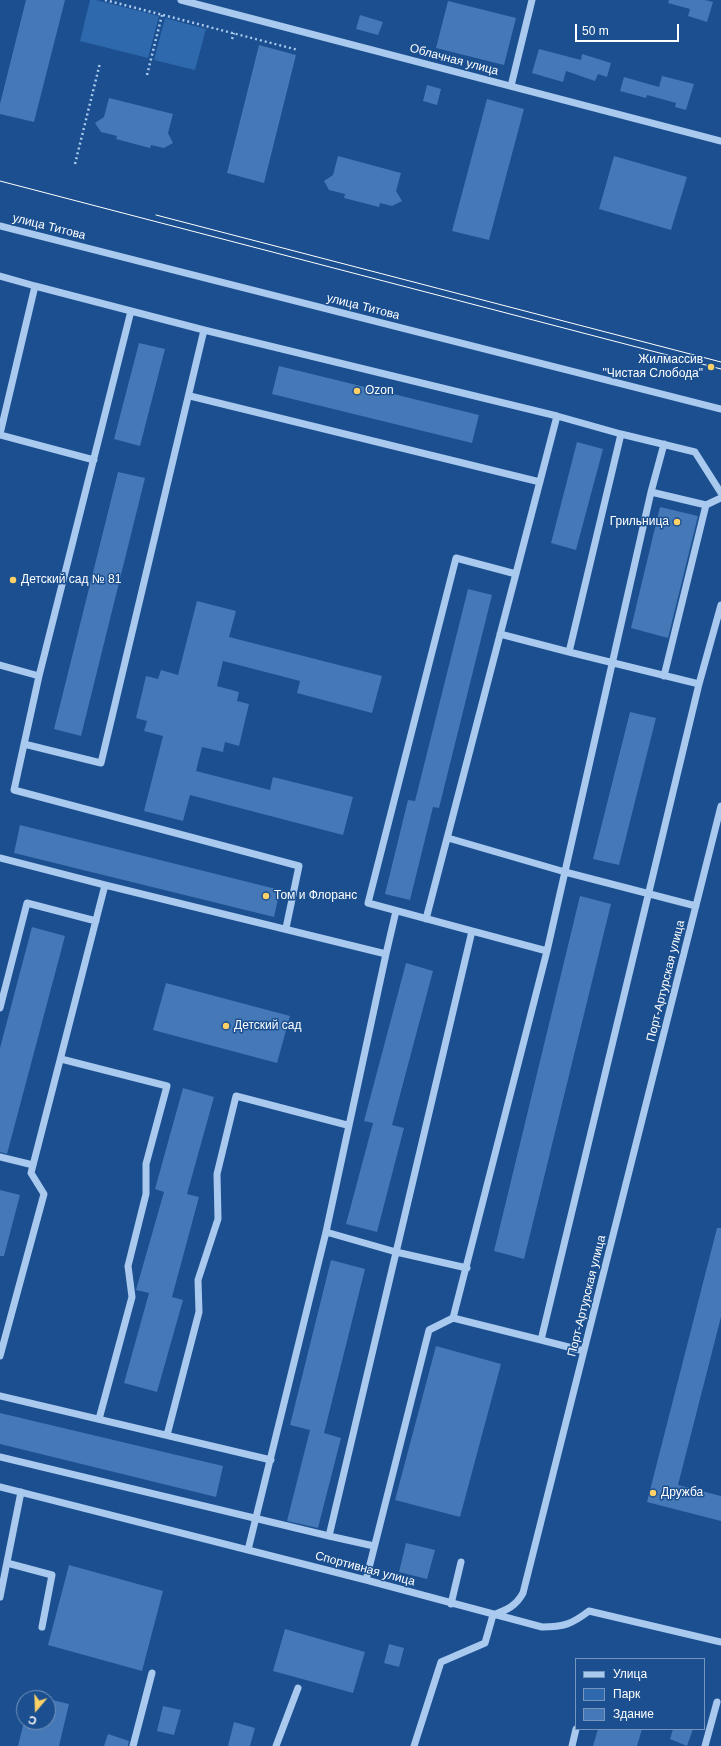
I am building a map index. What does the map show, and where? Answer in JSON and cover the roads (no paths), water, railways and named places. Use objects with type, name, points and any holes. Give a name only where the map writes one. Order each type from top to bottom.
[{"type":"street","name":"Облачная улица","points":[[181,0],[721,141]]},
{"type":"street","points":[[511,86],[532,0]]},
{"type":"street","name":"улица Титова","points":[[0,226],[721,409]]},
{"type":"street","points":[[0,276],[204,330],[557,416],[621,434],[695,452],[721,493]]},
{"type":"street","points":[[35,286],[0,435],[94,460]]},
{"type":"street","points":[[131,311],[39,676],[14,790],[299,866],[286,928]]},
{"type":"street","points":[[24,744],[102,763],[190,396],[204,330]]},
{"type":"street","points":[[190,396],[540,482]]},
{"type":"street","points":[[426,919],[557,416]]},
{"type":"street","points":[[569,652],[621,434]]},
{"type":"street","points":[[453,1318],[547,951],[651,492],[664,444]]},
{"type":"street","points":[[651,492],[706,505],[721,498]]},
{"type":"street","points":[[664,676],[706,505]]},
{"type":"street","points":[[516,574],[456,558],[368,903],[547,951]]},
{"type":"street","points":[[541,1340],[699,684],[721,605]]},
{"type":"street","points":[[500,634],[699,684]]},
{"type":"street","points":[[0,665],[39,676]]},
{"type":"street","name":"Порт-Артурская улица","points":[[493,1615],[507,1610],[518,1603],[523,1593],[721,806]]},
{"type":"street","points":[[448,838],[565,872],[696,906]]},
{"type":"street","points":[[0,858],[386,954]]},
{"type":"street","points":[[0,1356],[44,1194],[31,1173],[105,885]]},
{"type":"street","points":[[0,1008],[27,903],[96,921]]},
{"type":"street","points":[[248,1550],[326,1232],[347,1125],[396,911]]},
{"type":"street","points":[[329,1536],[472,931]]},
{"type":"street","points":[[61,1059],[167,1086],[146,1164],[146,1194],[128,1266],[132,1297],[99,1419]]},
{"type":"street","points":[[167,1436],[200,1312],[198,1280],[218,1219],[218,1174],[236,1096],[347,1125]]},
{"type":"street","points":[[0,1157],[33,1165]]},
{"type":"street","points":[[326,1232],[396,1252],[467,1268]]},
{"type":"street","points":[[366,1580],[429,1330],[453,1318],[584,1351]]},
{"type":"street","points":[[0,1396],[271,1460]]},
{"type":"street","points":[[0,1457],[374,1546]]},
{"type":"street","name":"Спортивная улица","points":[[0,1487],[366,1580],[542,1628],[563,1627],[576,1621],[589,1611],[721,1642]]},
{"type":"street","points":[[0,1597],[21,1492]]},
{"type":"street","points":[[451,1604],[461,1562]]},
{"type":"street","points":[[7,1563],[52,1575],[42,1627]]},
{"type":"street","points":[[414,1746],[441,1662],[485,1643],[493,1615]]},
{"type":"street","points":[[133,1746],[152,1673]]},
{"type":"street","points":[[276,1746],[298,1688]]},
{"type":"street","points":[[705,1746],[717,1702]]},
{"type":"street","points":[[572,1746],[576,1730]]},
{"type":"tram line","points":[[0,181],[721,369]]},
{"type":"tram line","points":[[156,215],[721,362]]},
{"type":"place","name":"Жилмассив \"Чистая Слобода\"","points":[[711,367]]},
{"type":"place","name":"Ozon","points":[[357,391]]},
{"type":"place","name":"Грильница","points":[[677,522]]},
{"type":"place","name":"Детский сад № 81","points":[[13,580]]},
{"type":"place","name":"Том и Флоранс","points":[[266,896]]},
{"type":"place","name":"Детский сад","points":[[226,1026]]},
{"type":"place","name":"Дружба","points":[[653,1493]]}]
